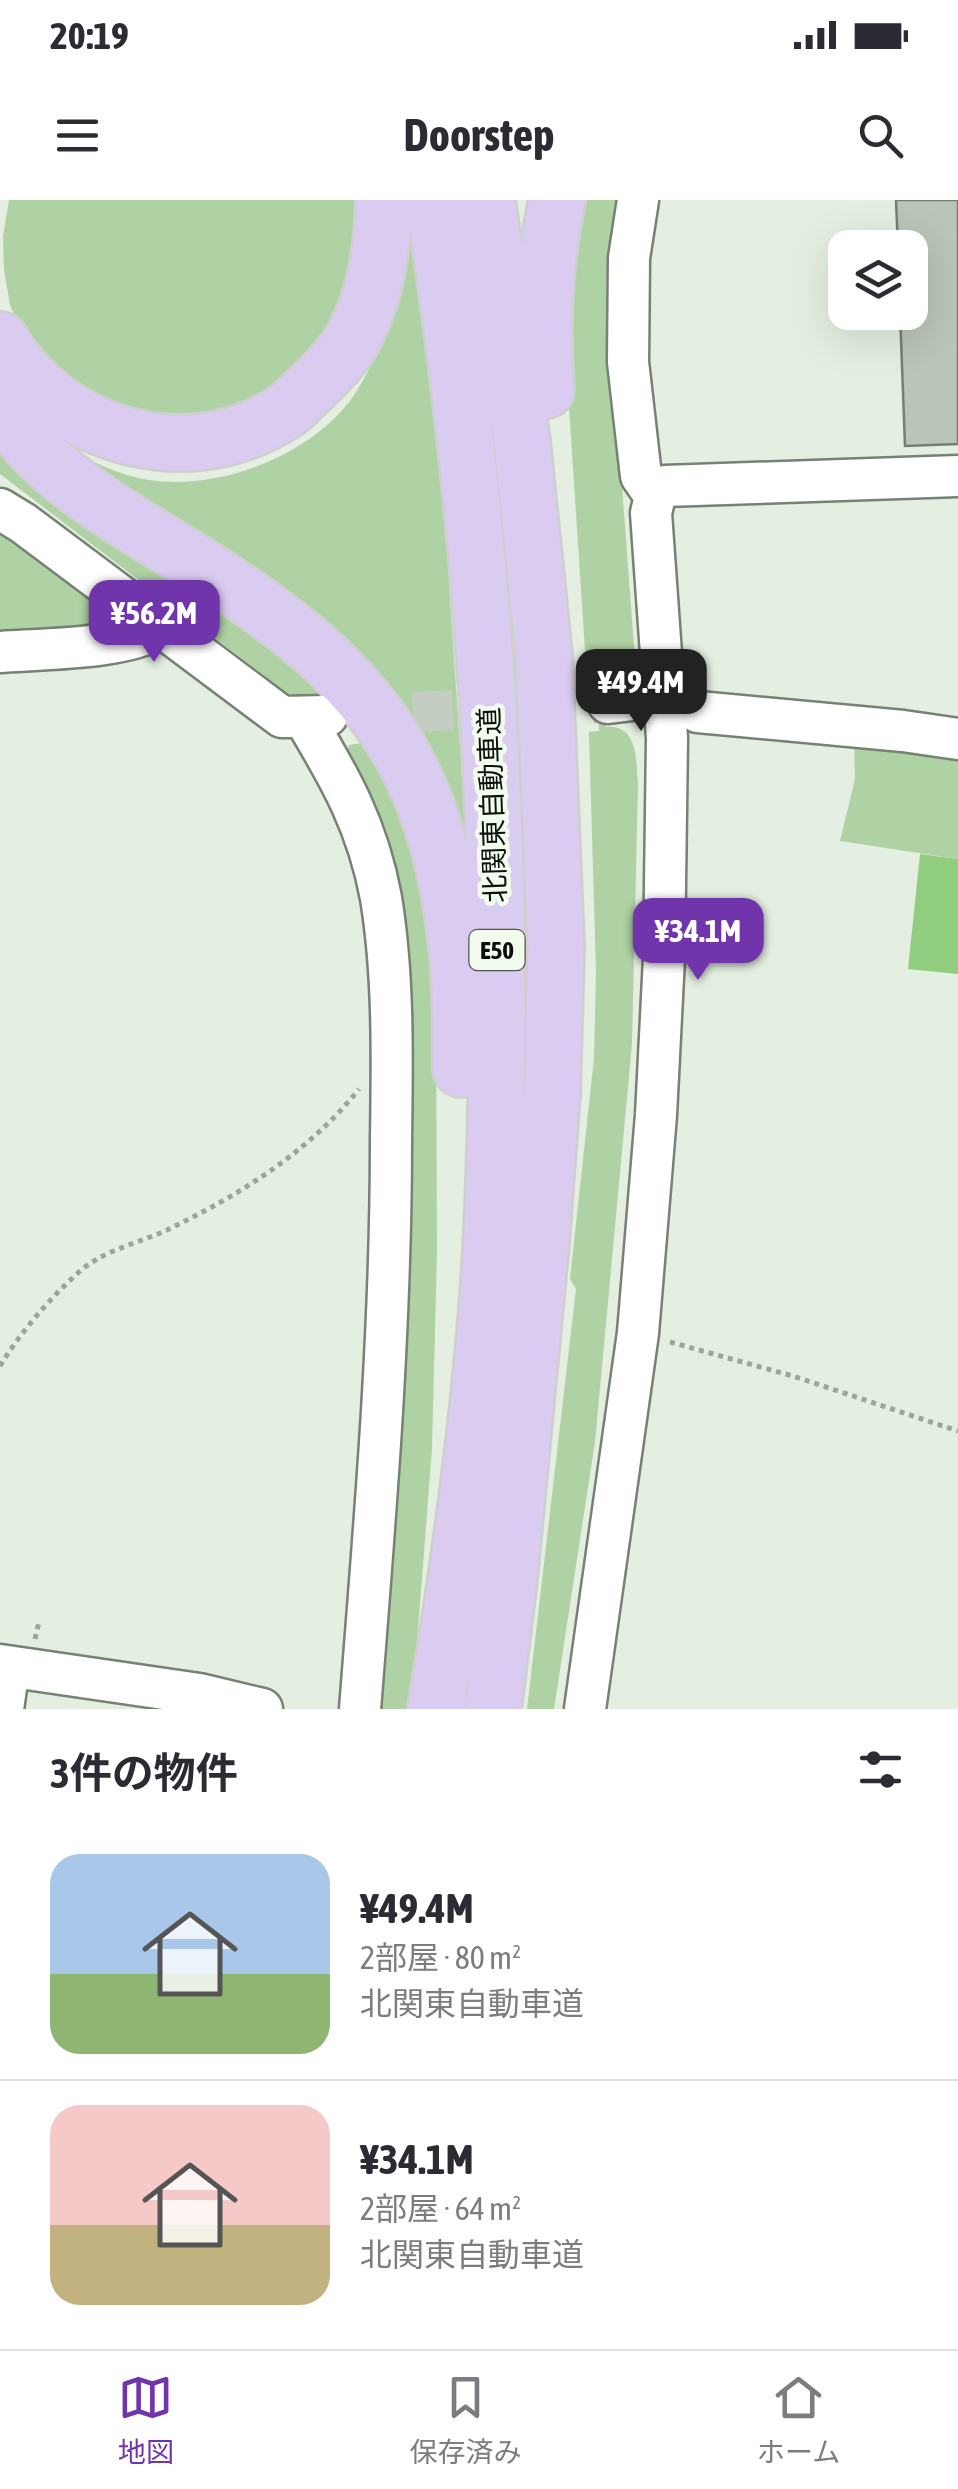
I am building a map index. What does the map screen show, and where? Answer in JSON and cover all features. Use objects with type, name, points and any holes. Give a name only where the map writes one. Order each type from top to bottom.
[{"type":"highway","points":[[0,340],[46,394],[97,428],[142,440],[190,444],[226,438],[286,411],[332,368],[352,340],[380,255],[384,200]]},
{"type":"highway","name":"北関東自動車道","points":[[434,200],[456,342],[478,546],[492,752],[498,953],[492,1236],[475,1435],[437,1704]]},
{"type":"highway","name":"北関東自動車道","points":[[487,200],[522,442],[542,636],[556,947],[552,1092],[541,1242],[494,1704]]},
{"type":"highway","points":[[556,947],[567,817],[542,338],[546,250],[557,200]]},
{"type":"highway","points":[[0,408],[39,454],[96,502],[212,573],[322,654],[371,704],[410,765],[429,810],[446,870],[458,950],[466,1212],[454,1438],[452,1606]]},
{"type":"street","points":[[638,200],[629,258],[628,362],[641,476],[655,496]]},
{"type":"street","points":[[585,1709],[638,1333],[656,1115],[681,704],[650,513],[655,496],[665,486],[958,476]]},
{"type":"street","points":[[0,509],[282,717],[317,717],[367,845],[381,898],[392,1049],[388,1331],[360,1709]]},
{"type":"street","points":[[0,652],[124,641],[150,634],[160,626]]},
{"type":"street","points":[[608,702],[681,704],[958,739]]},
{"type":"street","points":[[3,1709],[5,1666],[199,1694],[262,1709]]},
{"type":"path","points":[[0,1366],[13,1345],[80,1270],[168,1229],[280,1166],[318,1134],[392,1049]]},
{"type":"path","points":[[638,1333],[792,1376],[958,1431]]},
{"type":"green space","points":[[9,200],[363,200],[356,276],[318,362],[200,427],[96,411],[20,330],[10,305],[4,270],[3,236]]},
{"type":"green space","points":[[586,200],[622,200],[618,432],[635,660],[622,682],[617,683],[612,676],[605,679],[606,727],[624,731],[630,737],[637,765],[632,1044],[595,1442],[554,1709],[527,1709],[576,1289],[570,1279],[594,1058],[596,973],[589,732],[599,731],[596,681],[587,681],[567,377],[568,293]]},
{"type":"green space","points":[[409,230],[442,476],[470,898],[417,756],[84,458],[141,479],[207,479],[266,463],[319,432],[358,389],[378,351],[397,292]]},
{"type":"green space","points":[[0,448],[219,606],[332,694],[307,702],[288,694],[0,474]]},
{"type":"green space","points":[[7,531],[120,611],[114,631],[0,635],[0,534]]},
{"type":"green space","points":[[854,738],[958,753],[958,859],[840,841],[855,779]]},
{"type":"green space","points":[[363,743],[404,816],[428,917],[436,1015],[437,1252],[432,1448],[412,1709],[380,1706],[403,999],[346,755],[349,745]]},
{"type":"green space","points":[[920,854],[958,859],[958,974],[908,969]]},
{"type":"building","points":[[896,200],[958,200],[958,444],[905,446],[901,330],[928,330],[928,230],[897,230]]},
{"type":"tunnel","points":[[353,715],[608,703]]}]
